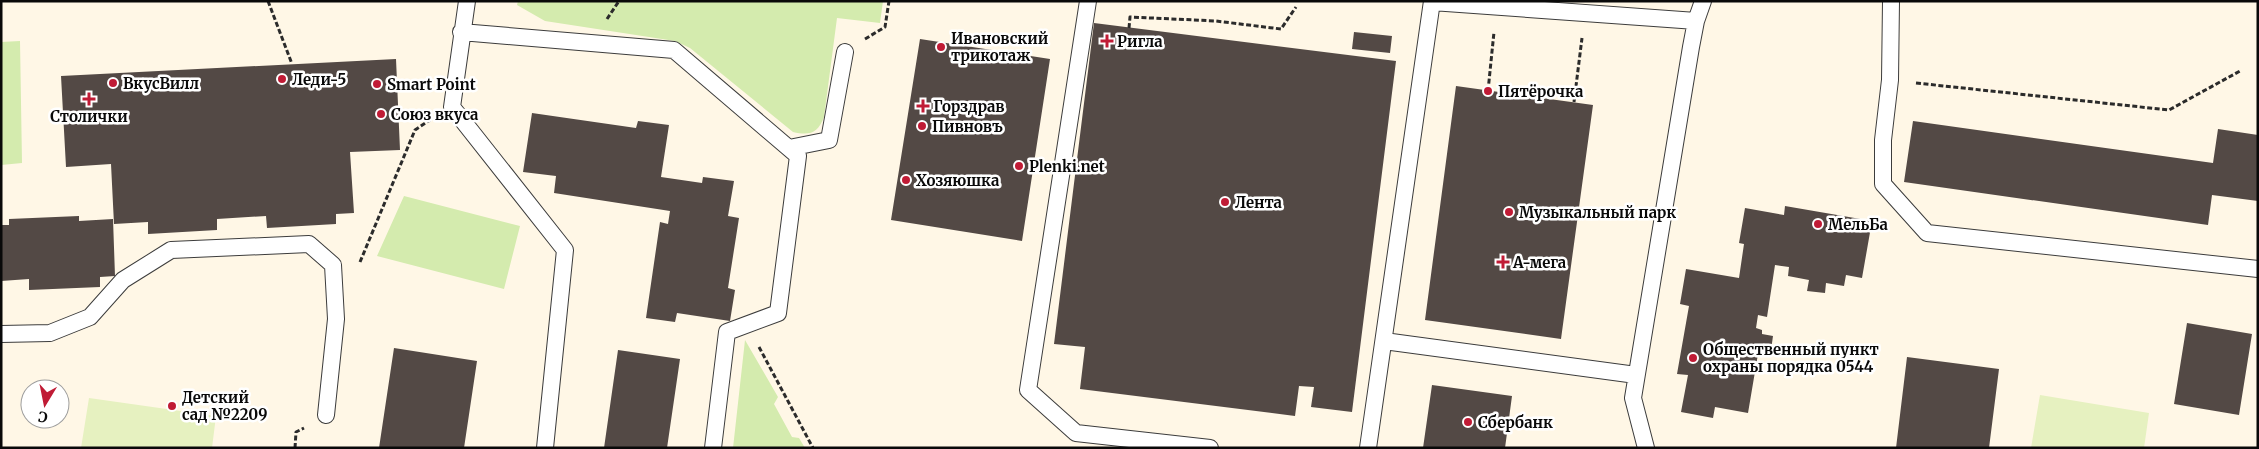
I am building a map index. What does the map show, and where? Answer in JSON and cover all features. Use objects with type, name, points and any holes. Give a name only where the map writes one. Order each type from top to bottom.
[{"type":"lane","points":[[466,1],[460,32],[452,107],[565,250],[545,448]]},
{"type":"lane","points":[[1088,1],[1028,390],[1076,433],[1210,448]]},
{"type":"lane","points":[[1644,447],[1632,398],[1696,21],[1703,1]]},
{"type":"lane","points":[[1891,1],[1890,80],[1883,140],[1883,184],[1927,233],[2258,269]]},
{"type":"lane","points":[[1368,448],[1432,2],[1696,21]]},
{"type":"lane","points":[[460,32],[674,50],[798,156],[778,313],[727,332],[713,448]]},
{"type":"lane","points":[[789,148],[829,140],[845,52]]},
{"type":"lane","points":[[1,334],[50,332],[90,317],[123,280],[171,250],[308,244],[333,266],[336,319],[326,415]]},
{"type":"lane","points":[[1384,341],[1636,375]]},
{"type":"path","points":[[268,1],[292,64]]},
{"type":"path","points":[[845,52],[885,27],[889,1]]},
{"type":"path","points":[[1129,28],[1130,17],[1208,20],[1281,29],[1296,8]]},
{"type":"path","points":[[1488,91],[1495,28]]},
{"type":"path","points":[[1574,102],[1582,37]]},
{"type":"path","points":[[1890,80],[2169,110],[2240,71]]},
{"type":"path","points":[[358,265],[415,130],[452,107]]},
{"type":"path","points":[[747,324],[813,448]]},
{"type":"green space","points":[[518,1],[883,1],[880,23],[837,18],[824,117],[816,130],[804,134],[793,132],[690,48],[675,41],[545,21],[517,5]]},
{"type":"green space","points":[[20,41],[22,163],[1,165],[1,42]]},
{"type":"green space","points":[[404,196],[520,226],[504,289],[377,256]]},
{"type":"green space","points":[[745,340],[778,397],[774,404],[792,437],[799,438],[805,448],[733,448]]},
{"type":"green space","points":[[2040,395],[2149,413],[2144,448],[2031,448]]},
{"type":"green space","points":[[89,398],[216,416],[212,448],[81,448]]},
{"type":"building","name":"Лента","points":[[1094,23],[1396,61],[1352,412],[1311,407],[1314,387],[1299,386],[1295,416],[1080,389],[1085,347],[1054,344]]},
{"type":"building","points":[[1354,32],[1392,36],[1390,53],[1352,49]]},
{"type":"building","points":[[920,39],[1050,59],[1022,241],[891,220]]},
{"type":"building","points":[[396,59],[400,150],[350,152],[354,213],[336,214],[336,224],[267,228],[266,216],[217,219],[217,230],[148,234],[148,222],[114,224],[111,164],[66,167],[61,76]]},
{"type":"building","name":"Музыкальный парк","points":[[1456,86],[1593,105],[1561,339],[1425,320]]},
{"type":"building","points":[[532,113],[636,128],[638,121],[669,125],[661,177],[702,183],[703,177],[734,181],[728,216],[739,218],[728,288],[735,290],[730,321],[677,313],[675,322],[646,318],[660,222],[668,224],[670,211],[554,193],[556,176],[523,172]]},
{"type":"building","points":[[1913,121],[2213,163],[2218,129],[2258,135],[2258,201],[2212,195],[2208,225],[1904,182]]},
{"type":"building","points":[[1785,206],[1872,221],[1862,278],[1846,275],[1844,286],[1826,283],[1825,293],[1807,291],[1809,280],[1788,276],[1789,267],[1775,265],[1767,317],[1758,315],[1756,328],[1762,330],[1762,334],[1773,336],[1771,350],[1759,348],[1748,413],[1715,407],[1713,418],[1681,412],[1688,375],[1677,374],[1689,306],[1680,304],[1686,269],[1739,278],[1744,244],[1739,243],[1745,208],[1784,215]]},
{"type":"building","points":[[79,216],[79,221],[113,219],[115,276],[100,277],[100,287],[29,290],[29,279],[1,281],[1,225],[9,225],[9,219]]},
{"type":"building","points":[[2187,323],[2252,334],[2239,415],[2174,404]]},
{"type":"building","points":[[394,348],[477,361],[464,448],[379,448]]},
{"type":"building","points":[[618,350],[680,359],[667,448],[604,448]]},
{"type":"building","points":[[1907,357],[1999,369],[1989,448],[1896,448]]},
{"type":"building","name":"Сбербанк","points":[[1432,385],[1512,396],[1505,448],[1423,448]]},
{"type":"place","name":"Ригла","points":[[1107,41]]},
{"type":"place","name":"Ивановский трикотаж","points":[[941,47]]},
{"type":"place","name":"Леди-5","points":[[282,79]]},
{"type":"place","name":"ВкусВилл","points":[[113,83]]},
{"type":"place","name":"Smart Point","points":[[377,84]]},
{"type":"place","name":"Пятёрочка","points":[[1488,91]]},
{"type":"place","name":"Столички","points":[[89,99]]},
{"type":"place","name":"Горздрав","points":[[923,106]]},
{"type":"place","name":"Союз вкуса","points":[[381,114]]},
{"type":"place","name":"Пивновъ","points":[[922,126]]},
{"type":"place","name":"Plenki.net","points":[[1019,166]]},
{"type":"place","name":"Хозяюшка","points":[[906,180]]},
{"type":"place","name":"Лента","points":[[1225,202]]},
{"type":"place","name":"Музыкальный парк","points":[[1509,212]]},
{"type":"place","name":"МельБа","points":[[1818,224]]},
{"type":"place","name":"А-мега","points":[[1503,262]]},
{"type":"place","name":"Общественный пункт охраны порядка 0544","points":[[1693,358]]},
{"type":"place","name":"Детский сад №2209","points":[[172,406]]},
{"type":"place","name":"Сбербанк","points":[[1468,422]]}]
